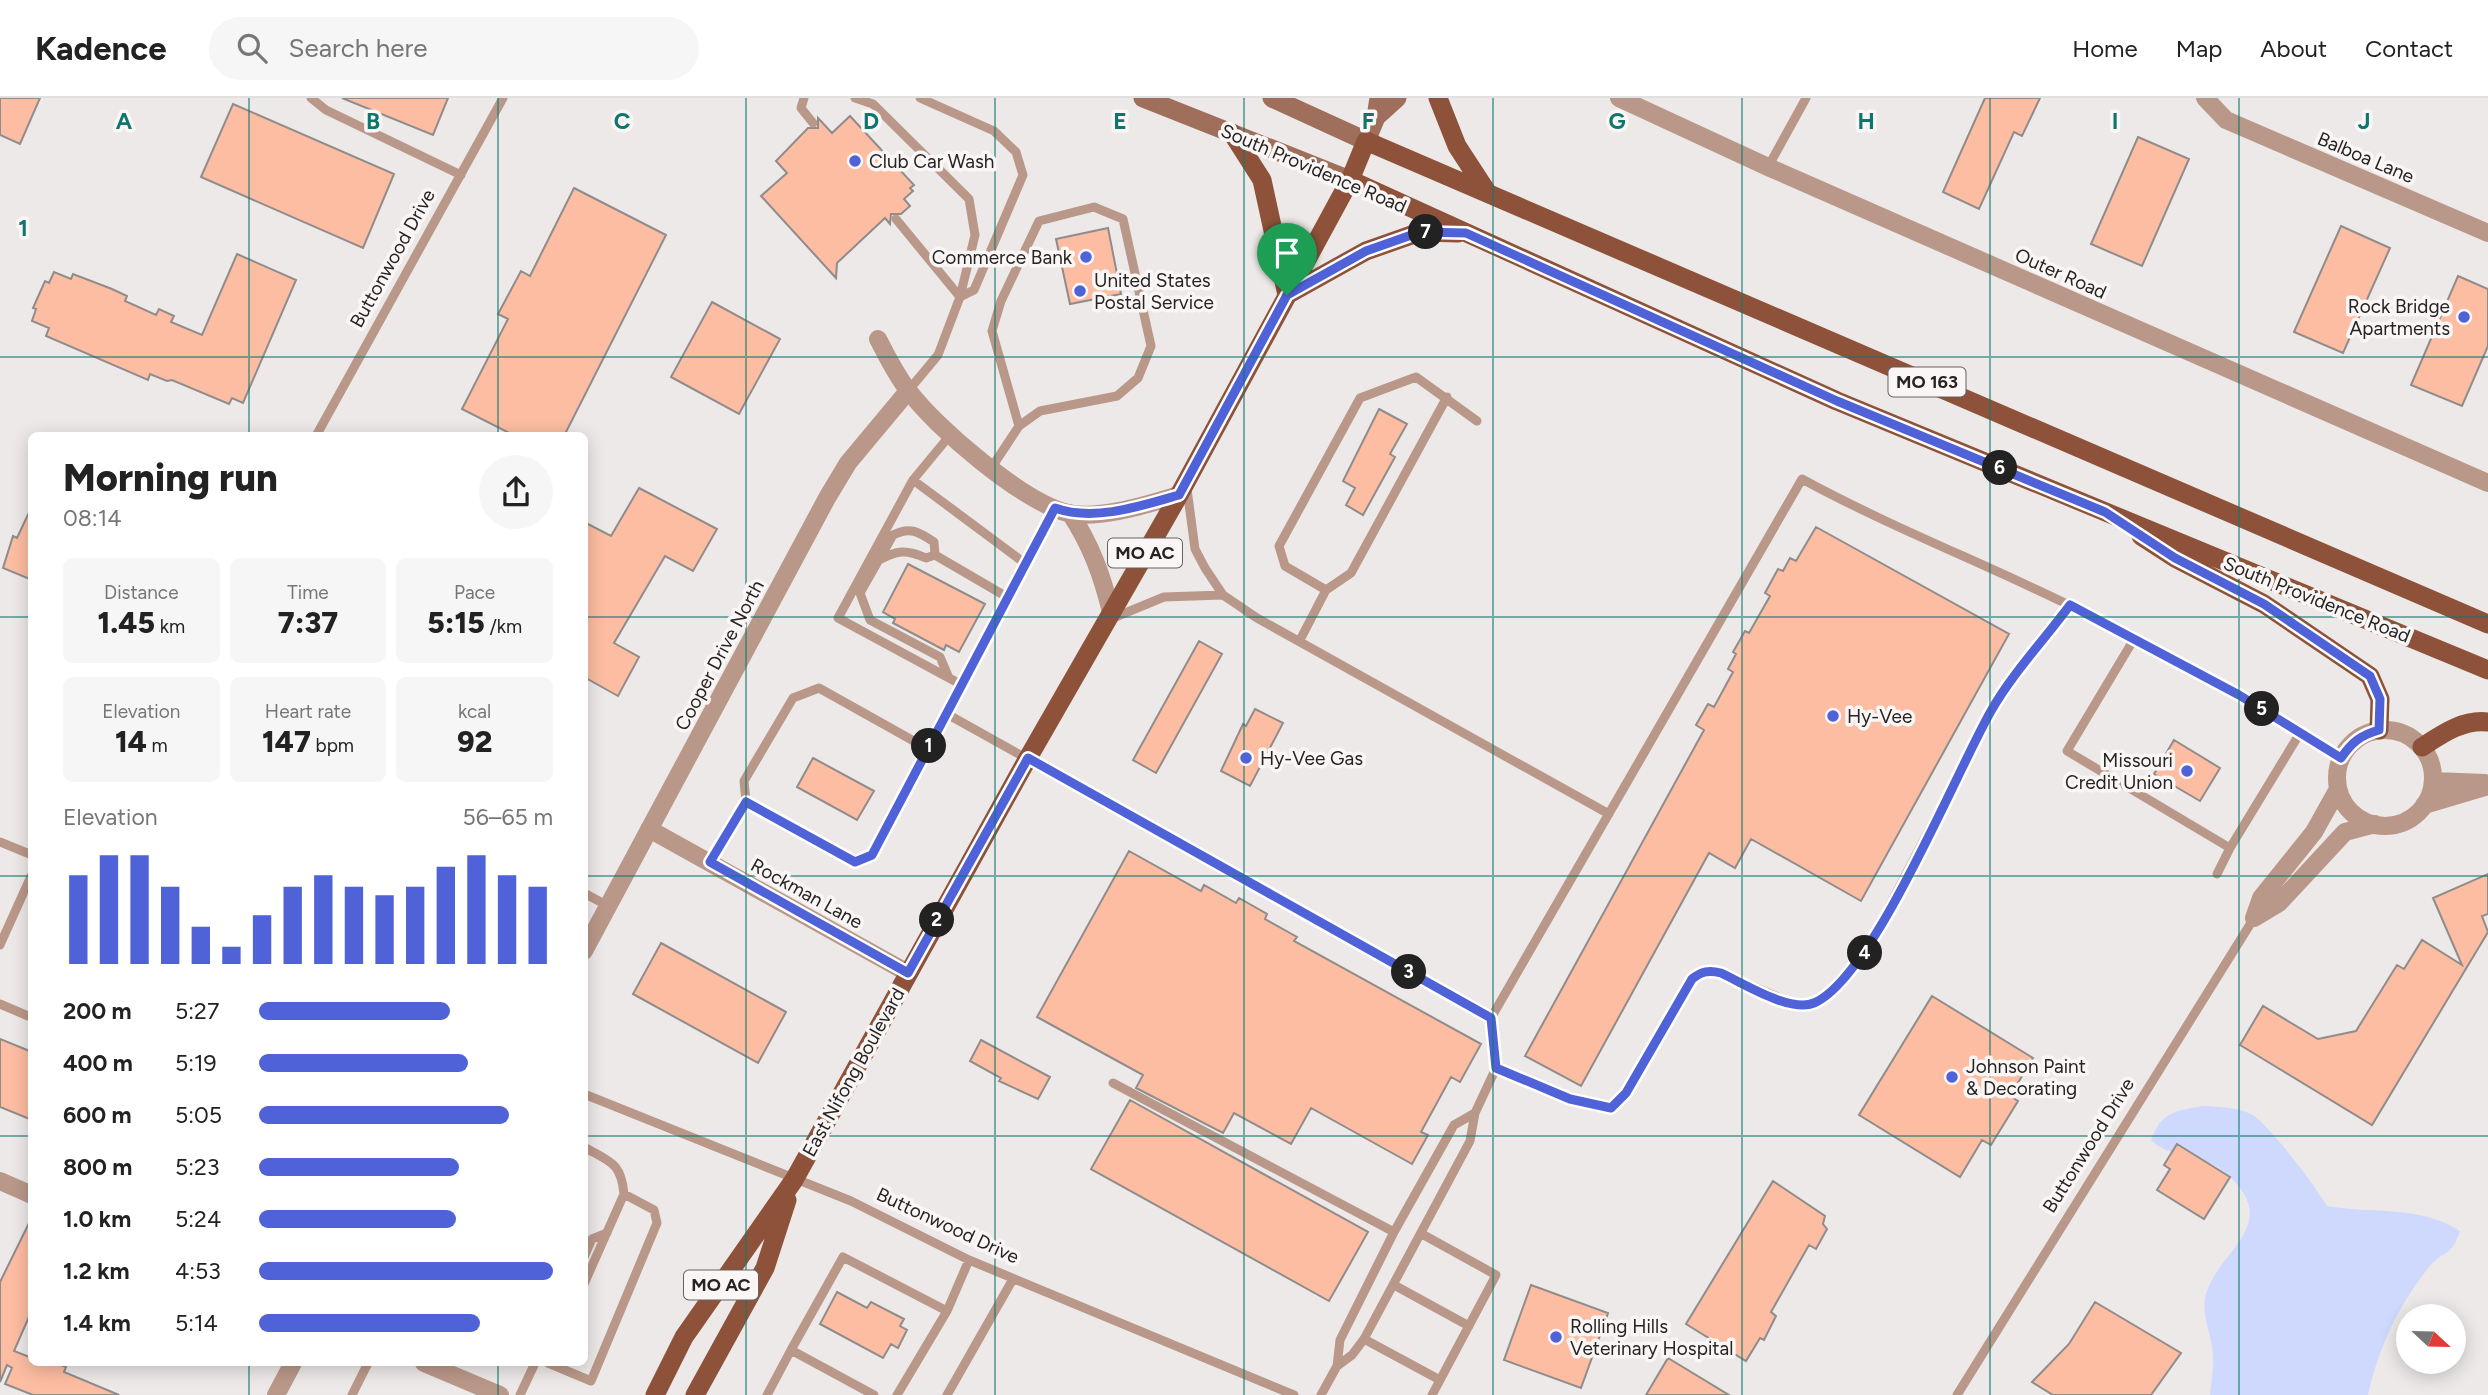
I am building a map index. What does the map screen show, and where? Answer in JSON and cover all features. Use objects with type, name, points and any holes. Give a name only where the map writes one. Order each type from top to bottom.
[{"type":"main road","name":"South Providence Road","points":[[1143,98],[1350,180],[1837,401],[2488,670]]},
{"type":"main road","name":"MO 163","points":[[1272,98],[1366,141],[2488,624]]},
{"type":"main road","name":"East Nifong Boulevard","points":[[655,1395],[684,1337],[794,1180],[1028,758],[1182,488],[1350,180],[1378,108],[1397,98]]},
{"type":"main road","points":[[1438,98],[1457,146],[1487,192]]},
{"type":"main road","points":[[1232,133],[1262,180],[1287,295],[1366,251],[1420,232],[1466,233]]},
{"type":"main road","points":[[2105,512],[2175,558],[2264,604],[2370,676],[2380,699],[2379,730]]},
{"type":"main road","points":[[2422,747],[2450,729],[2479,721],[2488,722]]},
{"type":"main road","name":"East Nifong Boulevard","points":[[695,1395],[765,1269],[794,1180]]},
{"type":"street","name":"Outer Road","points":[[1619,98],[1768,167],[2488,483]]},
{"type":"street","name":"Balboa Lane","points":[[2205,98],[2226,120],[2488,233]]},
{"type":"street","points":[[878,339],[908,391],[952,434],[990,470],[1062,510],[1089,542],[1100,566],[1108,616]]},
{"type":"street","name":"Cooper Drive North","points":[[588,944],[848,463],[908,391]]},
{"type":"street","points":[[1062,510],[1141,506],[1182,488]]},
{"type":"street","points":[[2341,758],[2350,744],[2379,730],[2395,730],[2410,737],[2422,747],[2428,757],[2434,781],[2424,805]]},
{"type":"street","name":"Buttonwood Drive","points":[[2254,918],[2261,898],[2314,832],[2338,789],[2337,773],[2341,758]]},
{"type":"street","name":"Buttonwood Drive","points":[[2434,781],[2488,784]]},
{"type":"street","name":"Buttonwood Drive","points":[[2254,918],[2279,903],[2345,832],[2375,824],[2402,822],[2424,805],[2488,784]]},
{"type":"street","points":[[2338,789],[2351,812],[2375,824]]},
{"type":"street","name":"Rockman Lane","points":[[649,829],[908,973]]},
{"type":"street","points":[[0,1181],[28,1193]]},
{"type":"street","points":[[276,1395],[291,1366]]},
{"type":"street","points":[[431,1366],[500,1395]]},
{"type":"lane","points":[[311,98],[326,110],[461,175]]},
{"type":"lane","name":"Buttonwood Drive","points":[[318,432],[503,98]]},
{"type":"lane","points":[[804,98],[801,108],[813,122]]},
{"type":"lane","points":[[855,98],[873,104],[969,199],[975,235],[960,297],[938,355],[908,391]]},
{"type":"lane","points":[[919,98],[994,131],[1016,152],[1023,175],[974,290],[960,297]]},
{"type":"lane","points":[[1768,167],[1806,98]]},
{"type":"lane","points":[[990,470],[1019,426],[1040,411],[1117,396],[1138,378],[1151,346],[1123,219],[1094,207],[1039,221],[1001,301],[992,331],[1019,426]]},
{"type":"lane","points":[[896,219],[960,297]]},
{"type":"lane","points":[[1326,590],[1285,566],[1279,546],[1360,398],[1416,377],[1477,421]]},
{"type":"lane","points":[[1300,640],[1326,590],[1351,573],[1447,397]]},
{"type":"lane","points":[[952,434],[913,480],[838,618],[962,685]]},
{"type":"lane","points":[[1336,1366],[1352,1355],[1364,1339],[1470,1141],[1474,1131],[1475,1113],[1496,1068],[1491,1018],[1802,479],[1853,506],[2070,605],[2239,695],[2341,758]]},
{"type":"lane","points":[[913,480],[1026,564]]},
{"type":"lane","points":[[1182,488],[1195,549],[1223,595],[1609,814]]},
{"type":"lane","points":[[746,802],[855,862],[872,855],[1007,597],[1062,510]]},
{"type":"lane","points":[[935,555],[934,542],[916,530],[902,530],[893,535],[860,593],[870,620],[940,657],[949,678]]},
{"type":"lane","points":[[876,561],[896,551],[910,551],[926,558],[935,555],[1007,597]]},
{"type":"lane","points":[[1108,616],[1164,597],[1184,594],[1223,595]]},
{"type":"lane","points":[[1496,1068],[1570,1099],[1611,1108],[1626,1093],[1692,979],[1701,973],[1710,970],[1721,973],[1799,1006],[1822,999],[1866,953],[1992,709],[2070,605]]},
{"type":"lane","points":[[2134,639],[2067,751],[2230,848]]},
{"type":"lane","points":[[710,862],[746,802],[744,780],[793,698],[819,688],[928,749]]},
{"type":"lane","points":[[947,714],[1491,1018]]},
{"type":"lane","points":[[2217,874],[2300,733]]},
{"type":"lane","points":[[0,842],[28,853]]},
{"type":"lane","points":[[0,945],[28,883]]},
{"type":"lane","points":[[588,894],[608,906]]},
{"type":"lane","name":"Buttonwood Drive","points":[[1957,1395],[2254,918]]},
{"type":"lane","points":[[0,1004],[28,1013]]},
{"type":"lane","points":[[1113,1083],[1394,1232]]},
{"type":"lane","name":"Buttonwood Drive","points":[[588,1096],[851,1201],[969,1260],[1294,1395]]},
{"type":"lane","points":[[1321,1395],[1336,1366],[1340,1340],[1394,1232],[1454,1125],[1475,1113]]},
{"type":"lane","points":[[588,1150],[613,1163],[622,1174],[624,1194],[588,1275]]},
{"type":"lane","points":[[556,1366],[591,1381],[657,1223],[654,1210],[624,1194]]},
{"type":"lane","points":[[588,1248],[592,1238],[607,1233]]},
{"type":"lane","points":[[1422,1234],[1496,1275],[1432,1395]]},
{"type":"lane","points":[[767,1395],[843,1256],[947,1311]]},
{"type":"lane","points":[[897,1395],[947,1311],[969,1260]]},
{"type":"lane","points":[[947,1395],[1013,1279]]},
{"type":"lane","points":[[1394,1285],[1469,1326]]},
{"type":"lane","points":[[1364,1339],[1440,1380]]},
{"type":"lane","points":[[791,1350],[874,1395]]},
{"type":"lane","points":[[352,1395],[366,1366]]},
{"type":"lane","points":[[520,1395],[534,1366]]},
{"type":"shaded area","points":[[2203,1106],[2240,1110],[2251,1114],[2292,1157],[2327,1206],[2429,1217],[2460,1231],[2454,1245],[2429,1267],[2404,1304],[2396,1304],[2396,1318],[2378,1360],[2368,1395],[2210,1395],[2213,1362],[2205,1310],[2206,1294],[2213,1278],[2243,1236],[2249,1222],[2249,1208],[2243,1192],[2218,1167],[2168,1151],[2151,1140],[2164,1118],[2184,1109]]},
{"type":"building","points":[[0,98],[40,98],[20,144],[0,135]]},
{"type":"building","points":[[342,98],[448,98],[433,135]]},
{"type":"building","points":[[1985,98],[2040,98],[2022,136],[2014,132],[1979,209],[1943,192]]},
{"type":"building","points":[[233,104],[394,174],[363,248],[201,177]]},
{"type":"building","points":[[850,116],[914,185],[910,188],[913,191],[904,199],[910,206],[901,214],[891,214],[890,224],[885,218],[837,263],[836,278],[761,196],[787,173],[776,161],[808,128],[818,128],[818,118],[832,133]]},
{"type":"building","points":[[2138,137],[2189,159],[2142,266],[2091,244]]},
{"type":"building","points":[[574,188],[666,235],[566,432],[507,432],[462,409],[508,319],[498,314],[521,271],[530,276]]},
{"type":"building","points":[[2341,226],[2390,248],[2343,353],[2294,332]]},
{"type":"building","name":"Commerce Bank","points":[[1108,228],[1121,294],[1070,304],[1056,239]]},
{"type":"building","points":[[237,254],[296,280],[243,403],[232,398],[229,404],[172,380],[167,381],[150,374],[148,380],[46,336],[49,328],[32,321],[36,309],[33,308],[45,281],[49,283],[54,272],[71,279],[73,274],[112,289],[127,296],[125,301],[156,315],[159,309],[174,316],[171,322],[202,335]]},
{"type":"building","name":"Rock Bridge Apartments","points":[[2458,276],[2488,289],[2488,346],[2462,406],[2411,385]]},
{"type":"building","points":[[712,302],[780,339],[739,414],[671,377]]},
{"type":"building","points":[[1379,409],[1407,424],[1390,454],[1395,457],[1363,515],[1346,505],[1355,488],[1343,481]]},
{"type":"building","points":[[639,488],[717,529],[693,571],[665,556],[614,643],[639,657],[618,696],[588,679],[588,524],[611,536]]},
{"type":"building","points":[[28,515],[28,578],[3,568],[13,536],[17,538]]},
{"type":"building","name":"Hy-Vee","points":[[1816,527],[2009,634],[1861,901],[1751,839],[1735,868],[1709,853],[1581,1086],[1525,1056],[1704,730],[1696,725],[1708,704],[1714,707],[1733,672],[1728,669],[1736,654],[1733,652],[1745,631],[1749,633],[1770,596],[1765,593],[1778,569],[1783,571],[1790,558],[1796,561]]},
{"type":"building","points":[[908,564],[985,604],[959,652],[946,645],[944,650],[893,623],[895,619],[883,612]]},
{"type":"building","points":[[1199,641],[1222,654],[1156,773],[1133,760]]},
{"type":"building","name":"Hy-Vee Gas","points":[[1255,709],[1283,723],[1250,786],[1221,771],[1243,724],[1246,726]]},
{"type":"building","name":"Missouri Credit Union","points":[[2174,740],[2220,768],[2200,801],[2154,774]]},
{"type":"building","points":[[813,758],[874,791],[857,820],[797,787]]},
{"type":"building","points":[[1129,851],[1201,891],[1204,885],[1236,903],[1239,898],[1267,914],[1265,919],[1297,937],[1294,941],[1481,1044],[1460,1082],[1451,1077],[1421,1132],[1428,1135],[1412,1164],[1311,1108],[1291,1144],[1234,1113],[1223,1133],[1136,1088],[1143,1075],[1037,1017]]},
{"type":"building","points":[[2488,874],[2488,914],[2482,916],[2488,932],[2372,1125],[2240,1045],[2263,1006],[2318,1039],[2356,1031],[2397,965],[2404,969],[2422,940],[2462,965],[2433,898]]},
{"type":"building","points":[[661,943],[786,1012],[758,1063],[633,994]]},
{"type":"building","name":"Johnson Paint & Decorating","points":[[1932,996],[2033,1058],[2010,1096],[2018,1101],[1991,1145],[1982,1140],[1960,1177],[1859,1115]]},
{"type":"building","points":[[0,1039],[28,1050],[28,1118],[0,1107]]},
{"type":"building","points":[[981,1040],[1050,1077],[1038,1099],[999,1081],[1001,1078],[970,1061]]},
{"type":"building","points":[[1130,1100],[1368,1232],[1329,1301],[1091,1169]]},
{"type":"building","points":[[2177,1144],[2230,1177],[2204,1219],[2157,1190],[2170,1169],[2164,1165]]},
{"type":"building","points":[[1773,1181],[1825,1216],[1823,1224],[1827,1229],[1816,1249],[1809,1245],[1771,1312],[1776,1316],[1764,1340],[1760,1338],[1746,1361],[1686,1324]]},
{"type":"building","points":[[28,1225],[28,1319],[14,1351],[28,1356],[28,1366],[64,1366],[66,1367],[64,1372],[119,1395],[33,1395],[5,1384],[12,1368],[7,1365],[0,1382],[0,1282]]},
{"type":"building","name":"Rolling Hills Veterinary Hospital","points":[[1531,1285],[1608,1313],[1581,1388],[1504,1360]]},
{"type":"building","points":[[837,1292],[867,1308],[871,1302],[904,1319],[900,1326],[907,1330],[898,1348],[891,1344],[883,1358],[820,1324]]},
{"type":"building","points":[[2095,1302],[2181,1353],[2151,1395],[2053,1395],[2032,1382],[2069,1344]]},
{"type":"building","points":[[1668,1358],[1729,1395],[1646,1395]]},
{"type":"place","name":"Club Car Wash","points":[[855,161]]},
{"type":"place","name":"Commerce Bank","points":[[1086,257]]},
{"type":"place","name":"United States Postal Service","points":[[1080,291]]},
{"type":"place","name":"Rock Bridge Apartments","points":[[2464,317]]},
{"type":"place","name":"Hy-Vee","points":[[1833,716]]},
{"type":"place","name":"Hy-Vee Gas","points":[[1246,758]]},
{"type":"place","name":"Missouri Credit Union","points":[[2187,771]]},
{"type":"place","name":"Johnson Paint & Decorating","points":[[1952,1077]]},
{"type":"place","name":"Rolling Hills Veterinary Hospital","points":[[1556,1337]]},
{"type":"route","points":[[1420,232],[1466,233],[1837,401],[2105,512],[2175,558],[2264,604],[2370,676],[2380,699],[2379,730],[2350,744],[2341,758],[2239,695],[2070,605],[1992,709],[1866,953],[1854,968],[1822,999],[1799,1006],[1721,973],[1710,970],[1701,973],[1692,979],[1626,1093],[1619,1103],[1611,1108],[1601,1108],[1570,1099],[1496,1068],[1491,1018],[1028,758],[908,973],[710,862],[746,802],[855,862],[872,855],[1055,508],[1070,513],[1108,512],[1179,495],[1287,295],[1366,251],[1420,232]]}]
